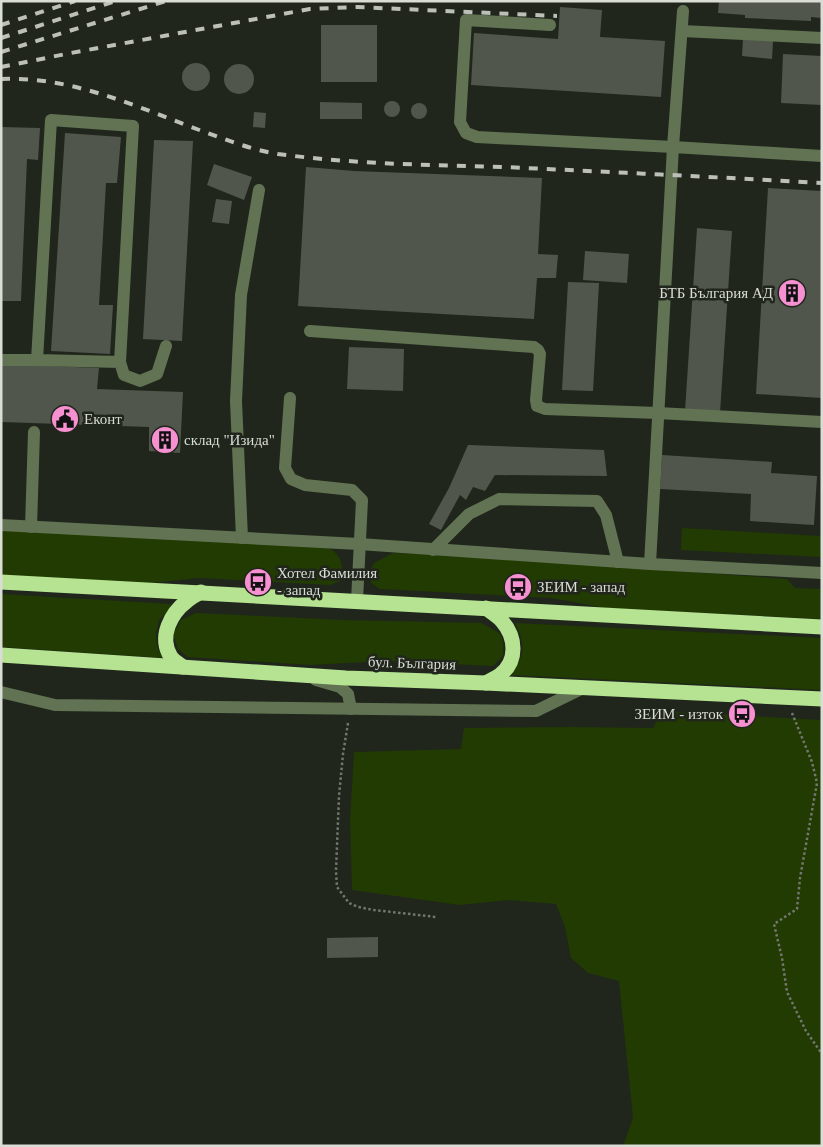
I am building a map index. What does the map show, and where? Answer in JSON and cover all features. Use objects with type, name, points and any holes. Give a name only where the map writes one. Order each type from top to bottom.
[{"type":"highway","points":[[1,582],[822,627]]},
{"type":"highway","points":[[183,667],[171,657],[165,635],[169,622],[186,601],[201,592]]},
{"type":"highway","points":[[486,608],[501,620],[513,642],[510,664],[501,674],[486,683]]},
{"type":"highway","name":"бул. България","points":[[1,655],[346,678],[822,700]]},
{"type":"street","points":[[650,564],[673,147],[683,11]]},
{"type":"street","points":[[550,26],[466,20],[460,122],[466,133],[477,137],[822,156]]},
{"type":"street","points":[[682,31],[822,38]]},
{"type":"street","points":[[37,360],[51,120],[133,126],[120,362],[124,375],[140,381],[157,374],[166,346]]},
{"type":"street","points":[[242,538],[236,401],[241,295],[259,190]]},
{"type":"street","points":[[310,331],[534,347],[540,354],[537,406],[545,409],[822,422]]},
{"type":"street","points":[[1,360],[120,362]]},
{"type":"street","points":[[290,398],[285,468],[291,479],[304,485],[352,490],[362,500],[357,601]]},
{"type":"street","points":[[31,527],[34,432]]},
{"type":"street","points":[[433,550],[469,514],[500,499],[597,501],[606,514],[618,562]]},
{"type":"street","points":[[1,525],[359,544],[618,562],[822,573]]},
{"type":"street","points":[[302,675],[340,687],[348,694],[350,709]]},
{"type":"street","points":[[1,692],[55,705],[536,711],[583,688]]},
{"type":"path","points":[[787,698],[812,762],[817,783],[800,878],[797,909],[774,924],[788,992],[806,1031],[822,1054]]},
{"type":"path","points":[[350,709],[339,796],[337,886],[343,897],[349,903],[358,907],[436,917]]},
{"type":"green space","points":[[1,528],[323,544],[340,559],[342,574],[340,581],[330,585],[198,578],[143,584],[1,575]]},
{"type":"green space","points":[[682,528],[821,536],[821,557],[681,550]]},
{"type":"green space","points":[[393,553],[449,555],[787,579],[795,588],[822,589],[822,619],[605,608],[552,598],[380,589],[371,583],[369,575],[374,563]]},
{"type":"green space","points":[[1,594],[171,604],[169,610],[159,620],[156,634],[157,647],[163,658],[1,647]]},
{"type":"green space","points":[[196,613],[344,620],[481,623],[493,629],[502,638],[503,656],[493,666],[386,661],[311,665],[188,657],[178,649],[173,634],[181,620]]},
{"type":"green space","points":[[515,623],[822,638],[822,690],[511,675],[519,661],[522,650],[521,638]]},
{"type":"green space","points":[[662,711],[822,720],[822,1146],[623,1146],[633,1118],[619,981],[588,973],[571,958],[565,927],[556,904],[509,900],[460,905],[352,890],[350,820],[354,752],[461,749],[464,728],[653,728]]},
{"type":"building","points":[[719,1],[822,1],[822,18],[811,17],[811,21],[745,18],[745,15],[718,13]]},
{"type":"building","points":[[560,7],[602,10],[600,37],[665,41],[661,97],[471,85],[474,33],[558,39]]},
{"type":"building","points":[[321,25],[377,25],[377,82],[321,82]]},
{"type":"building","points":[[743,38],[773,41],[772,59],[742,56]]},
{"type":"building","points":[[783,54],[822,56],[822,105],[781,103]]},
{"type":"building","points":[[196,63],[206,67],[210,77],[206,87],[196,91],[186,87],[182,77],[186,67]]},
{"type":"building","points":[[239,64],[250,68],[254,79],[250,90],[239,94],[228,90],[224,79],[228,68]]},
{"type":"building","points":[[392,101],[398,103],[400,109],[398,115],[392,117],[386,115],[384,109],[386,103]]},
{"type":"building","points":[[320,102],[362,103],[362,119],[320,119]]},
{"type":"building","points":[[419,103],[425,105],[427,111],[425,117],[419,119],[413,117],[411,111],[413,105]]},
{"type":"building","points":[[254,112],[266,113],[265,128],[253,127]]},
{"type":"building","points":[[1,127],[40,128],[38,160],[27,159],[21,301],[1,301]]},
{"type":"building","points":[[65,133],[121,137],[117,183],[106,183],[99,305],[113,305],[110,354],[51,351]]},
{"type":"building","points":[[154,140],[193,141],[182,341],[143,339]]},
{"type":"building","points":[[214,164],[252,177],[244,200],[207,185]]},
{"type":"building","points":[[306,167],[354,171],[542,178],[538,254],[558,255],[556,278],[537,278],[534,319],[298,306]]},
{"type":"building","name":"БТБ България АД","points":[[768,188],[822,191],[822,398],[756,394]]},
{"type":"building","points":[[216,199],[232,201],[229,224],[212,222]]},
{"type":"building","points":[[697,228],[732,231],[720,413],[685,411]]},
{"type":"building","points":[[585,251],[629,254],[627,283],[583,280]]},
{"type":"building","points":[[568,282],[599,283],[593,391],[562,390]]},
{"type":"building","points":[[349,347],[404,349],[403,391],[347,389]]},
{"type":"building","points":[[1,364],[99,368],[97,389],[183,392],[180,453],[149,451],[149,427],[1,422]]},
{"type":"building","points":[[468,445],[604,450],[607,476],[495,475],[485,491],[473,487],[466,500],[460,495],[441,530],[429,524],[449,488]]},
{"type":"building","points":[[662,455],[772,462],[771,473],[817,476],[814,525],[750,521],[751,494],[660,489]]},
{"type":"building","points":[[378,937],[378,957],[327,958],[327,938]]},
{"type":"railway","points":[[1,25],[75,1]]},
{"type":"railway","points":[[1,38],[116,1]]},
{"type":"railway","points":[[1,52],[166,1]]},
{"type":"railway","points":[[1,67],[310,9],[357,7],[557,16]]},
{"type":"railway","points":[[1,79],[27,79],[79,88],[129,103],[240,144],[278,154],[334,160],[822,183]]},
{"type":"place","name":"БТБ България АД","points":[[792,293]]},
{"type":"place","name":"Еконт","points":[[65,419]]},
{"type":"place","name":"склад \"Изида\"","points":[[165,440]]},
{"type":"place","name":"Хотел Фамилия - запад","points":[[258,582]]},
{"type":"place","name":"ЗЕИМ - запад","points":[[518,587]]},
{"type":"place","name":"ЗЕИМ - изток","points":[[742,714]]}]
